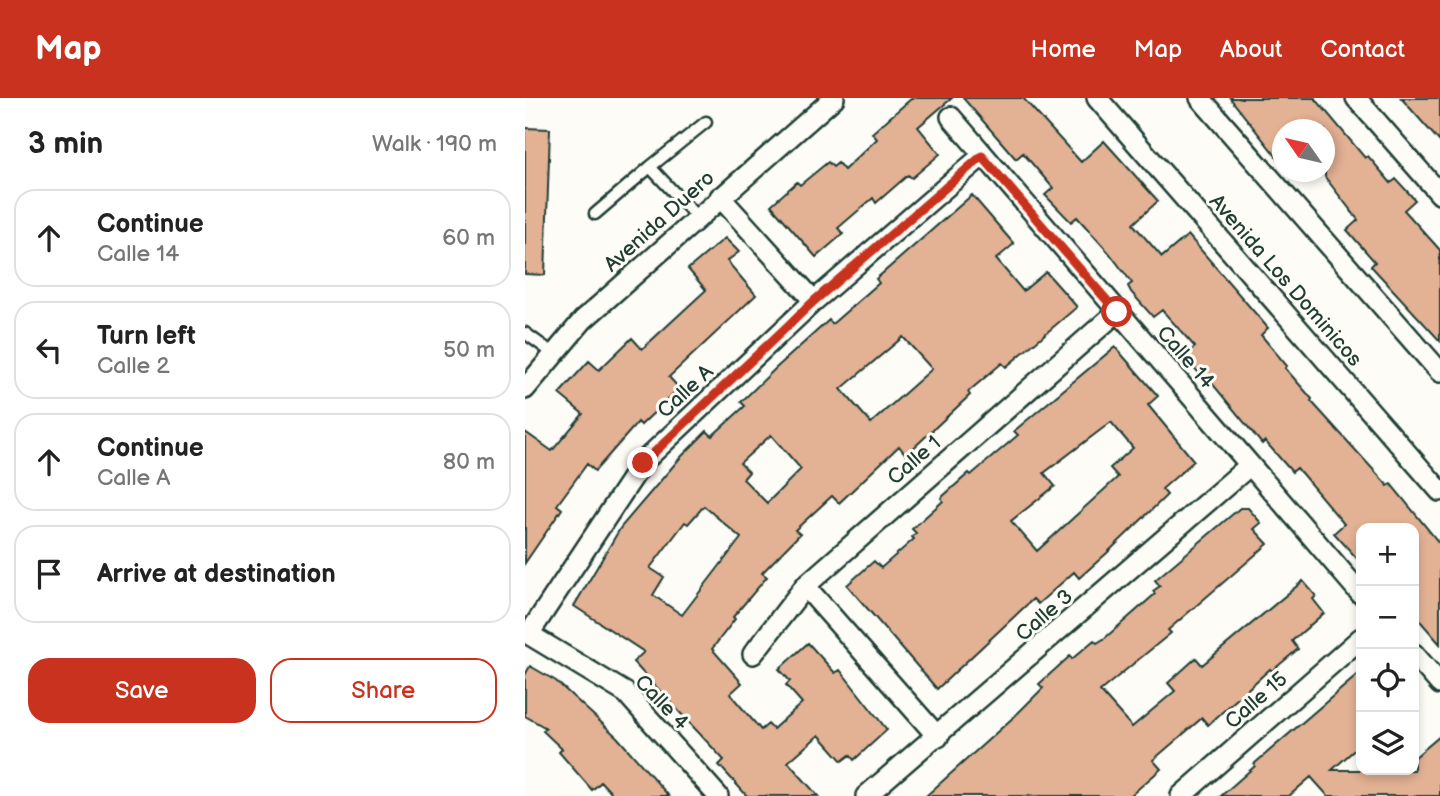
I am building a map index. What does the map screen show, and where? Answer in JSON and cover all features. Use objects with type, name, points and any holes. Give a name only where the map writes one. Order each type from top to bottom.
[{"type":"street","name":"Avenida Duero","points":[[525,389],[583,320],[834,98]]},
{"type":"street","name":"Avenida Los Dominicos","points":[[1097,98],[1440,491]]},
{"type":"street","points":[[1200,98],[1440,372]]},
{"type":"street","points":[[1358,99],[1440,194]]},
{"type":"street","name":"Calle 14","points":[[951,117],[1356,588]]},
{"type":"street","name":"Calle A","points":[[527,633],[643,463],[814,301],[982,156]]},
{"type":"street","points":[[720,197],[814,301]]},
{"type":"street","name":"Calle 1","points":[[753,654],[805,586],[1117,312]]},
{"type":"street","name":"Calle 3","points":[[866,796],[938,737],[1249,466]]},
{"type":"street","points":[[805,586],[938,737]]},
{"type":"street","name":"Calle 4","points":[[527,633],[626,693],[718,796]]},
{"type":"street","name":"Calle 15","points":[[1181,796],[1356,642]]},
{"type":"street","points":[[1419,660],[1440,684]]},
{"type":"lane","points":[[595,214],[706,122]]},
{"type":"lane","points":[[650,167],[697,218]]},
{"type":"lane","points":[[525,334],[554,354]]},
{"type":"building","points":[[912,98],[952,98],[918,127],[940,154],[912,178],[908,175],[876,203],[873,198],[838,228],[843,234],[816,257],[771,205],[797,182],[800,185],[828,162],[833,167],[838,163],[844,170],[877,139],[872,133]]},
{"type":"building","points":[[963,98],[1023,98],[1081,162],[1104,141],[1158,201],[1133,224],[1162,257],[1188,235],[1268,328],[1261,335],[1311,401],[1388,486],[1391,484],[1440,544],[1440,644],[1419,620],[1419,523],[1356,523],[1356,557],[1334,533],[1344,524],[1297,468],[1292,472],[1265,441],[1262,444],[1202,371],[1199,373],[1184,357],[1195,347],[1162,310],[1153,317],[1131,292],[1128,286],[1132,283],[1110,254],[1077,217],[1071,222],[1045,195],[1053,188],[1023,153],[1016,159]]},
{"type":"building","points":[[1230,98],[1315,98],[1332,119],[1272,119],[1272,151]]},
{"type":"building","points":[[1401,98],[1440,98],[1440,142]]},
{"type":"building","points":[[1335,122],[1365,158],[1368,156],[1391,183],[1396,179],[1415,200],[1404,210],[1440,250],[1440,341],[1371,266],[1375,262],[1347,230],[1358,220],[1329,182],[1335,182]]},
{"type":"building","points":[[525,128],[550,129],[545,275],[525,274]]},
{"type":"building","points":[[972,195],[1014,244],[996,259],[1023,291],[1046,272],[1077,307],[1006,367],[1002,363],[968,392],[970,395],[906,455],[899,446],[839,503],[832,496],[795,530],[800,534],[762,573],[767,577],[733,617],[735,619],[712,649],[742,683],[730,694],[761,730],[768,724],[773,729],[802,703],[786,685],[790,681],[779,669],[808,643],[835,673],[840,670],[887,730],[854,760],[850,755],[842,761],[819,735],[788,762],[818,796],[747,796],[719,765],[724,760],[633,662],[644,652],[574,606],[621,527],[680,458],[707,431],[712,436],[745,406],[741,402],[776,368],[829,320],[832,324],[879,283],[876,279]],"holes":[[[903,337],[932,369],[871,423],[841,389]],[[771,435],[801,469],[767,503],[743,479],[749,472],[740,463]],[[704,506],[741,538],[682,615],[653,595],[664,577],[650,568],[685,522],[688,524]]]},
{"type":"building","points":[[725,238],[739,252],[727,261],[756,295],[669,377],[679,388],[641,425],[638,422],[595,471],[587,464],[557,505],[562,509],[525,563],[525,432],[552,451],[583,414],[559,394],[589,361],[599,370],[632,338],[642,349],[706,290],[688,269]]},
{"type":"building","points":[[1115,347],[1158,396],[1148,405],[1194,461],[1162,489],[1167,495],[1079,578],[1074,572],[1038,604],[1033,599],[937,689],[847,585],[874,561],[881,568],[914,539],[912,537],[916,533],[912,529],[969,473],[971,475],[1018,435],[1014,431]],"holes":[[[1111,422],[1133,448],[1110,468],[1118,477],[1037,551],[1011,521],[1055,486],[1044,473]]]},
{"type":"building","points":[[1240,508],[1248,508],[1261,523],[1254,529],[1268,544],[1168,630],[1171,633],[1100,691],[1132,727],[1175,691],[1168,683],[1196,658],[1202,665],[1303,581],[1316,596],[1313,599],[1324,613],[1292,641],[1298,649],[1272,671],[1270,669],[1208,725],[1202,718],[1153,760],[1161,769],[1130,796],[926,796],[1017,714],[1043,688],[1039,684],[1070,656],[1072,659],[1094,640],[1097,643],[1105,638],[1155,594],[1153,591],[1160,586],[1155,580]]},
{"type":"building","points":[[530,666],[556,681],[617,737],[669,796],[614,796],[601,782],[592,790],[559,752],[562,749],[543,731],[546,728],[525,716],[525,675]]},
{"type":"building","points":[[1356,676],[1356,748],[1332,770],[1356,770],[1356,775],[1419,775],[1419,754],[1440,736],[1440,796],[1328,796],[1311,777],[1289,796],[1221,796],[1255,766],[1254,764]]},
{"type":"route","points":[[643,463],[814,301],[982,156],[1117,312]]}]
